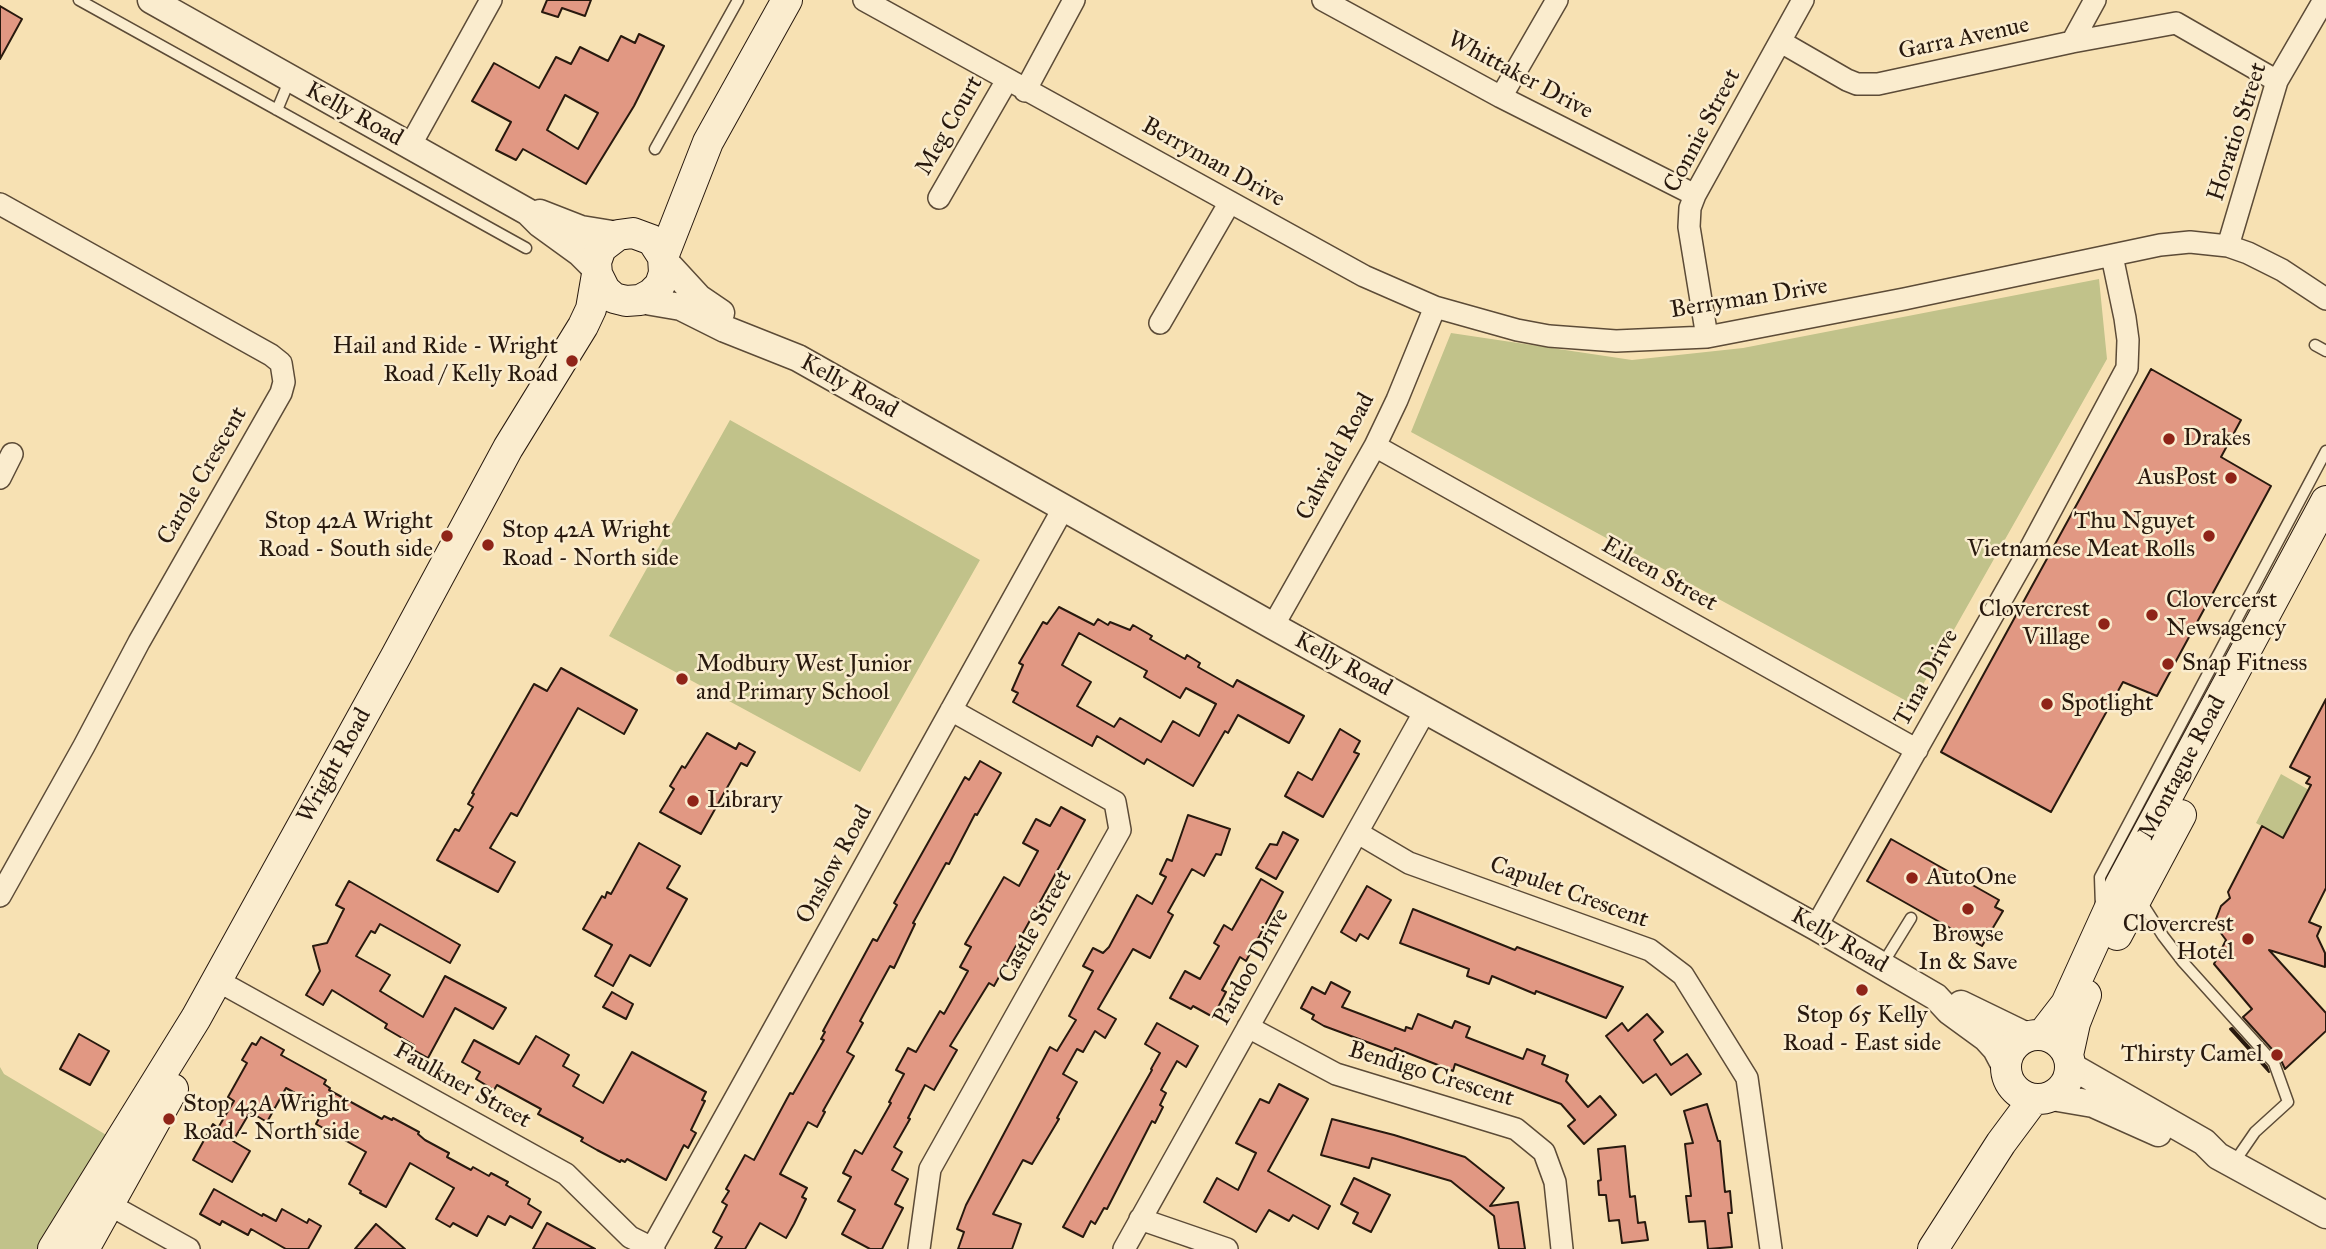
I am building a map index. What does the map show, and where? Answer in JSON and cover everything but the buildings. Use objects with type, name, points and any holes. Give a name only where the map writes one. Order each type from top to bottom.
[{"type":"main road","points":[[708,142],[685,168],[662,207],[601,248],[596,272],[601,285],[609,294],[620,300],[636,301],[651,294],[660,285],[664,273],[664,258],[708,142],[787,0]]},
{"type":"main road","points":[[625,234],[652,240],[664,258]]},
{"type":"main road","name":"Wright Road","points":[[52,1249],[196,1018],[508,448],[583,326],[591,309],[596,272]]},
{"type":"main road","name":"Wright Road","points":[[84,1249],[549,414],[596,337],[636,301]]},
{"type":"main road","name":"Montague Road","points":[[2070,1060],[2075,1023],[2130,890],[2326,501]]},
{"type":"main road","name":"Montague Road","points":[[2035,1036],[2066,1004],[2101,923],[2130,890],[2326,545]]},
{"type":"main road","points":[[2035,1036],[2060,1043],[2070,1060],[2068,1080],[2025,1087],[2007,1060],[2015,1045],[2035,1036]]},
{"type":"main road","points":[[1936,1244],[2005,1136],[2025,1087]]},
{"type":"street","name":"Kelly Road","points":[[151,0],[528,212],[540,225],[580,253],[596,272]]},
{"type":"street","points":[[410,146],[491,0]]},
{"type":"street","name":"Berryman Drive","points":[[864,0],[1364,276],[1435,307],[1480,322],[1549,336],[1616,341],[1707,337],[2177,243],[2228,246],[2262,259],[2326,299]]},
{"type":"street","name":"Meg Court","points":[[939,198],[1074,0]]},
{"type":"street","name":"Whittaker Drive","points":[[1323,0],[1501,97],[1695,195]]},
{"type":"street","points":[[1501,97],[1557,0]]},
{"type":"street","name":"Connie Street","points":[[1707,337],[1689,227],[1690,208],[1803,0]]},
{"type":"street","points":[[2072,42],[2095,0]]},
{"type":"street","name":"Horatio Street","points":[[2228,246],[2277,81],[2324,0]]},
{"type":"street","name":"Garra Avenue","points":[[1780,42],[1847,80],[1878,85],[2072,42],[2176,23],[2277,81]]},
{"type":"street","points":[[1160,323],[1230,202]]},
{"type":"street","name":"Carole Crescent","points":[[0,204],[271,355],[281,363],[284,382],[281,393],[139,642],[0,896]]},
{"type":"street","name":"Kelly Road","points":[[528,212],[547,214],[582,229],[625,234]]},
{"type":"street","name":"Tina Drive","points":[[1816,927],[2030,549],[2127,368],[2128,340],[2112,256]]},
{"type":"street","name":"Kelly Road","points":[[664,258],[699,298],[730,318],[749,337]]},
{"type":"street","name":"Kelly Road","points":[[636,301],[681,307],[725,329],[798,358],[1425,711],[1816,927],[1936,997],[1986,1038],[2025,1087]]},
{"type":"street","name":"Calwield Road","points":[[1273,626],[1375,446],[1435,307]]},
{"type":"street","name":"Eileen Street","points":[[1375,446],[1917,750]]},
{"type":"street","points":[[0,478],[12,454]]},
{"type":"street","name":"Onslow Road","points":[[653,1248],[1063,507]]},
{"type":"street","name":"Castle Street","points":[[919,1249],[930,1169],[1121,830],[1115,802],[951,710]]},
{"type":"street","name":"Pardoo Drive","points":[[1124,1249],[1425,711]]},
{"type":"street","name":"Capulet Crescent","points":[[1358,833],[1409,863],[1650,950],[1682,975],[1747,1078],[1771,1249]]},
{"type":"street","name":"Faulkner Street","points":[[229,987],[566,1174],[631,1237],[653,1248]]},
{"type":"street","name":"Kelly Road","points":[[1936,997],[1952,1000],[2035,1036]]},
{"type":"street","name":"Bendigo Crescent","points":[[1248,1027],[1336,1074],[1516,1129],[1544,1152],[1555,1182],[1562,1249]]},
{"type":"street","points":[[2070,1060],[2204,1142],[2225,1160],[2326,1215]]},
{"type":"street","points":[[2025,1087],[2093,1104],[2196,1152],[2225,1160]]},
{"type":"street","points":[[110,1205],[189,1249]]},
{"type":"street","points":[[1140,1219],[1227,1249]]},
{"type":"lane","name":"Kelly Road","points":[[79,0],[526,248]]},
{"type":"lane","points":[[655,149],[738,0]]},
{"type":"lane","name":"Kelly Road","points":[[277,110],[290,79]]},
{"type":"lane","points":[[2315,345],[2326,351]]},
{"type":"lane","points":[[2101,923],[2100,877],[2326,451]]},
{"type":"lane","points":[[2130,890],[2183,962],[2274,1063],[2288,1102],[2225,1160]]},
{"type":"lane","points":[[1882,965],[1910,918]]},
{"type":"green space","points":[[2099,279],[2107,359],[1912,704],[1411,432],[1451,333],[1632,360],[1743,348]]},
{"type":"green space","points":[[730,420],[980,560],[860,772],[609,636]]},
{"type":"green space","points":[[2281,774],[2309,790],[2283,838],[2256,823]]},
{"type":"green space","points":[[0,1067],[4,1074],[118,1142],[54,1249],[0,1249]]},
{"type":"place","name":"Hail and Ride - Wright Road / Kelly Road","points":[[572,361]]},
{"type":"place","name":"Drakes","points":[[2169,439]]},
{"type":"place","name":"AusPost","points":[[2231,478]]},
{"type":"place","name":"Stop 42A Wright Road - South side","points":[[447,536]]},
{"type":"place","name":"Thu Nguyet Vietnamese Meat Rolls","points":[[2209,536]]},
{"type":"place","name":"Stop 42A Wright Road - North side","points":[[488,545]]},
{"type":"place","name":"Clovercerst Newsagency","points":[[2152,615]]},
{"type":"place","name":"Clovercrest Village","points":[[2104,624]]},
{"type":"place","name":"Snap Fitness","points":[[2168,664]]},
{"type":"place","name":"Modbury West Junior and Primary School","points":[[682,679]]},
{"type":"place","name":"Spotlight","points":[[2047,704]]},
{"type":"place","name":"Library","points":[[693,801]]},
{"type":"place","name":"AutoOne","points":[[1912,878]]},
{"type":"place","name":"Browse In & Save","points":[[1968,909]]},
{"type":"place","name":"Clovercrest Hotel","points":[[2248,939]]},
{"type":"place","name":"Stop 65 Kelly Road - East side","points":[[1862,990]]},
{"type":"place","name":"Thirsty Camel","points":[[2277,1055]]},
{"type":"place","name":"Stop 43A Wright Road - North side","points":[[169,1119]]}]
